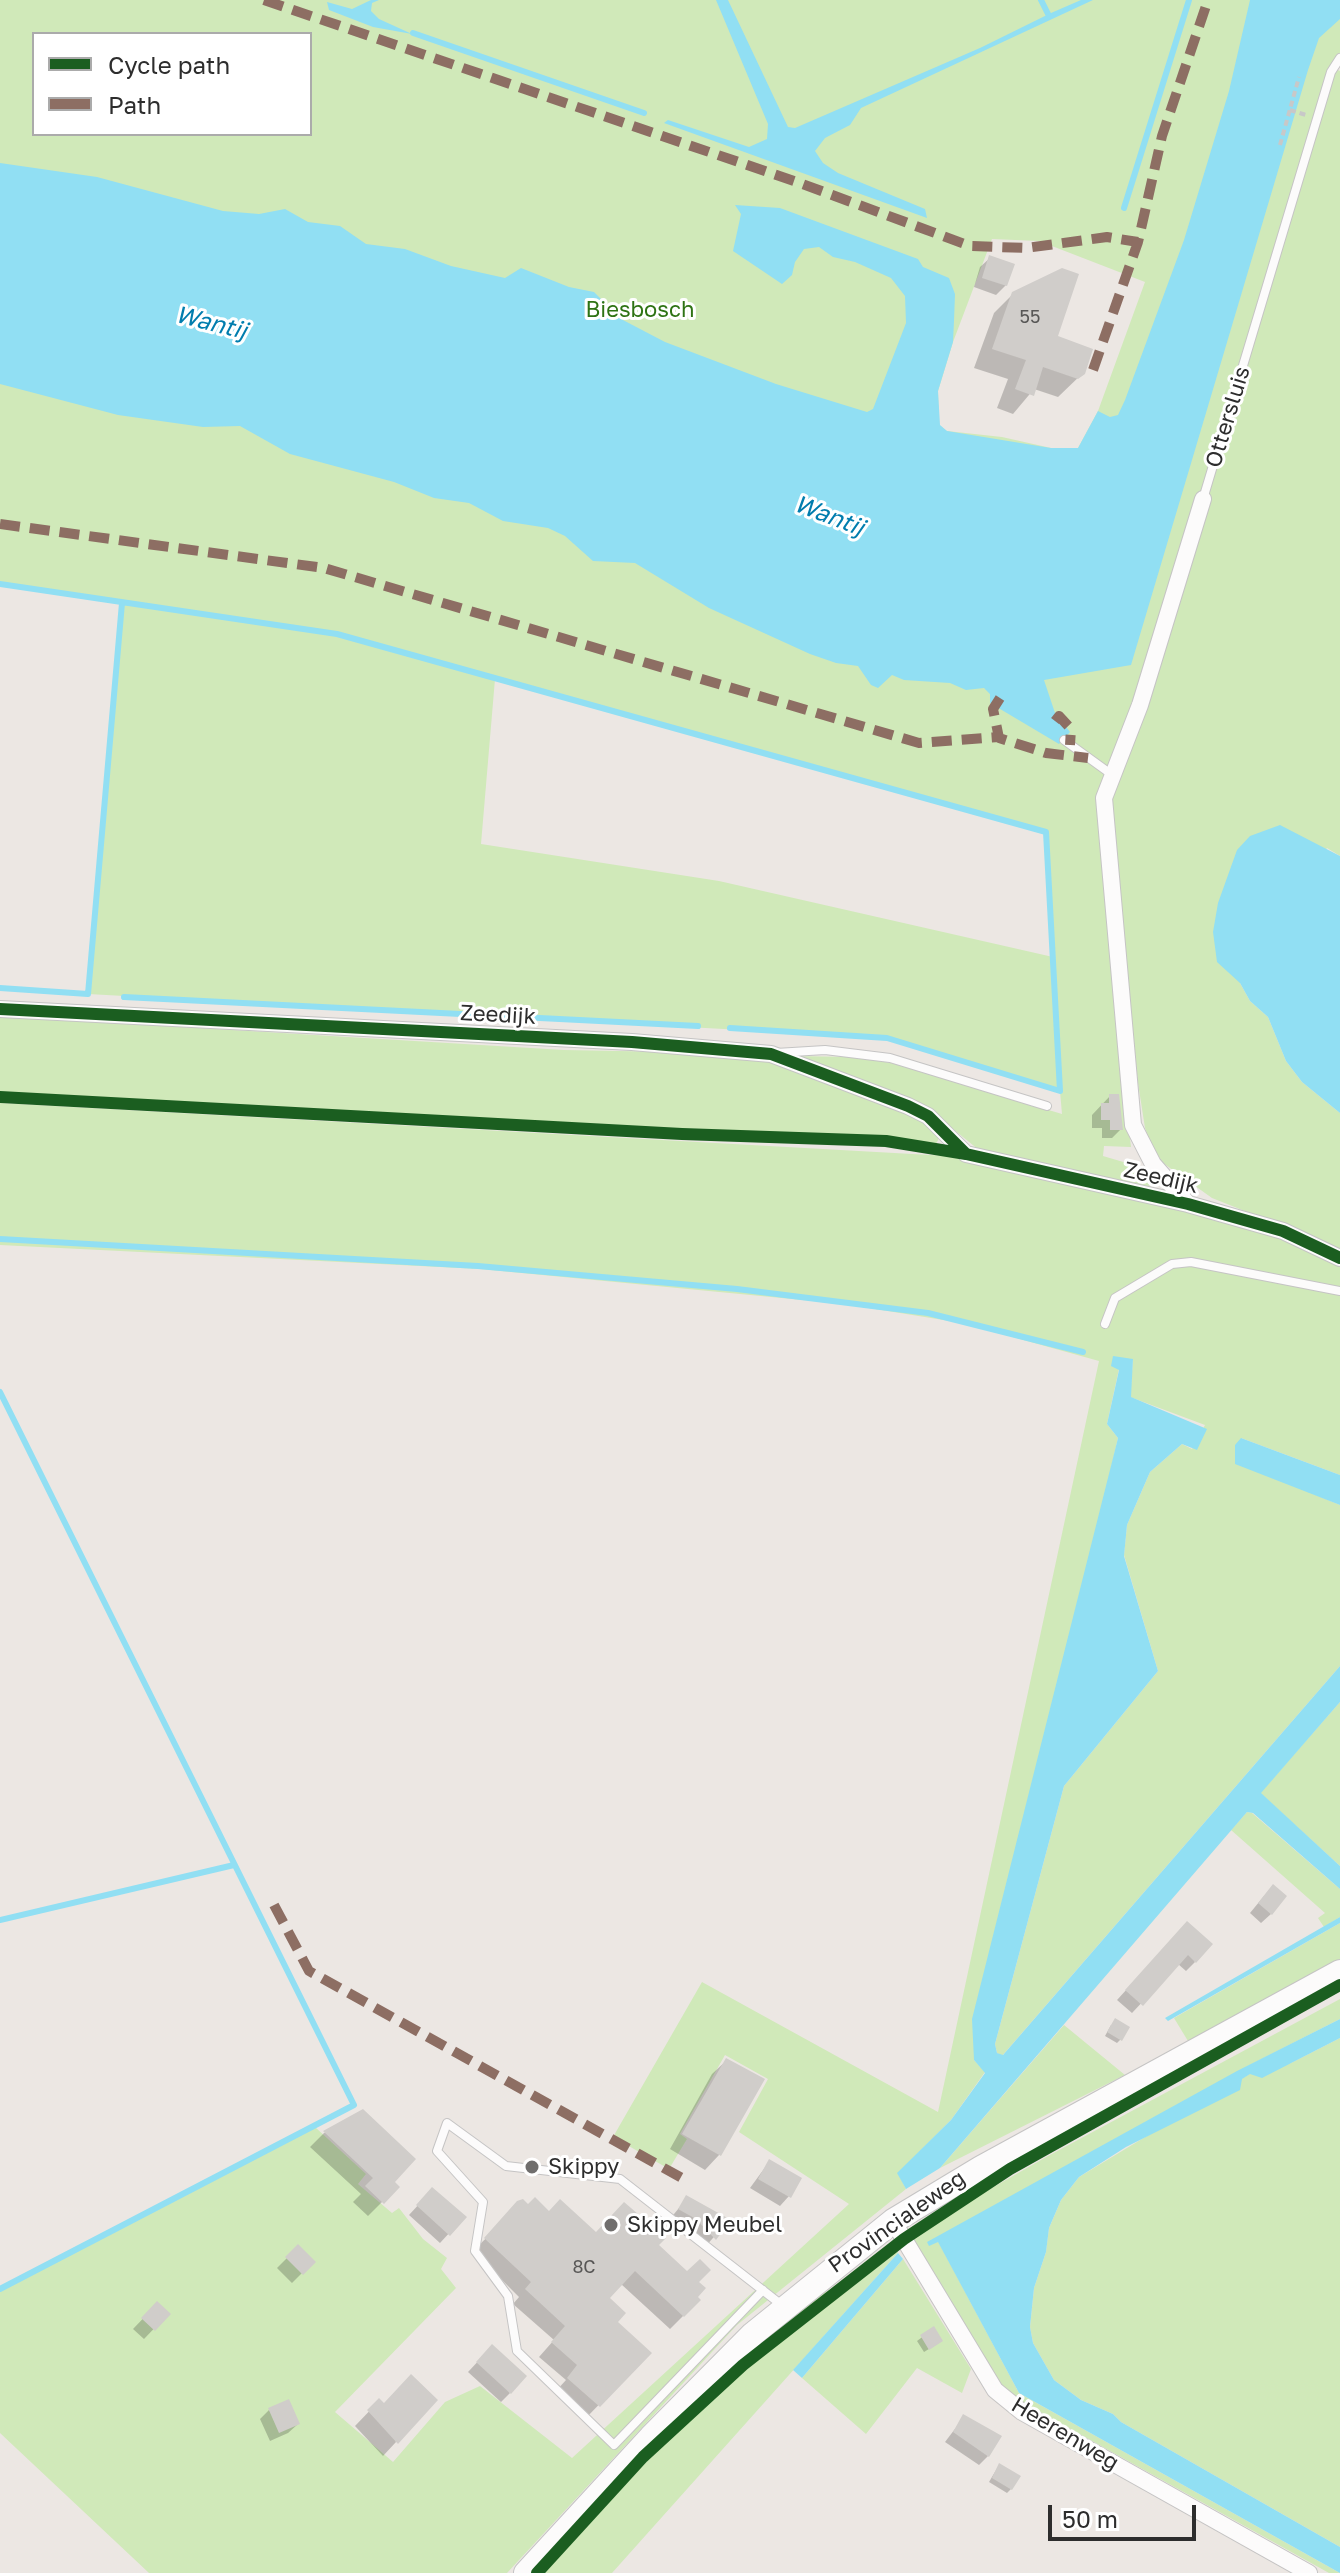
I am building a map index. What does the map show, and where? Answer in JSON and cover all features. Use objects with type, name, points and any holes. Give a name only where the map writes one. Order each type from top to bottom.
[{"type":"main road","name":"Provincialeweg","points":[[526,2573],[663,2410],[703,2368],[753,2334],[893,2221],[981,2168],[1340,1972]]},
{"type":"street","name":"Ottersluis","points":[[1111,774],[1140,705],[1203,499]]},
{"type":"street","name":"Zeedijk","points":[[1111,774],[1104,798],[1133,1125],[1153,1164],[1188,1204]]},
{"type":"street","name":"Zeedijk","points":[[0,1009],[632,1042],[771,1054],[908,1106],[934,1122],[966,1154],[1188,1204],[1283,1231],[1340,1258]]},
{"type":"street","name":"Heerenweg","points":[[893,2221],[995,2390],[1022,2412],[1309,2573]]},
{"type":"lane","name":"Ottersluis","points":[[1203,499],[1331,72],[1340,58]]},
{"type":"lane","points":[[1064,740],[1111,774]]},
{"type":"lane","name":"Zeedijk","points":[[771,1054],[825,1050],[890,1058],[1047,1106]]},
{"type":"lane","points":[[1105,1324],[1115,1298],[1136,1282],[1172,1264],[1191,1262],[1340,1291]]},
{"type":"lane","points":[[663,2410],[614,2445],[517,2351],[508,2296],[475,2251],[483,2202],[437,2151],[447,2123],[506,2166],[620,2179],[785,2308]]},
{"type":"lane","points":[[703,2368],[763,2290]]},
{"type":"path","points":[[1280,145],[1299,77]]},
{"type":"green space","name":"Biesbosch","points":[[0,0],[1340,0],[1340,55],[1332,67],[1340,71],[1340,856],[1327,848],[1240,983],[1250,1001],[1268,1017],[1286,1061],[1302,1082],[1340,1113],[1340,1254],[1300,1233],[1212,1198],[1163,1163],[1152,1147],[1145,1128],[1138,1083],[1110,805],[1131,748],[1108,766],[1122,1070],[1131,1147],[1104,1146],[1103,1156],[1147,1169],[1154,1179],[1146,1191],[979,1150],[953,1129],[794,1056],[853,1057],[891,1063],[1062,1114],[1060,1091],[887,1038],[88,994],[122,603],[0,584]],"holes":[[[992,239],[1039,241],[1145,282],[1098,411],[1078,448],[1051,448],[1002,437],[947,431],[939,425],[938,391]],[[495,679],[1046,832],[1053,957],[719,881],[481,844]]]},
{"type":"green space","points":[[0,1016],[564,1050],[728,1053],[758,1058],[894,1105],[929,1125],[939,1138],[936,1144],[0,1092]]},
{"type":"green space","points":[[0,1103],[948,1156],[1241,1224],[1289,1241],[1340,1267],[1340,1475],[1241,1438],[1292,1485],[1340,1505],[1340,1666],[1002,2056],[997,2053],[995,2044],[1064,1786],[1158,1671],[1124,1555],[1127,1525],[1150,1472],[1182,1444],[1192,1449],[1205,1425],[1130,1397],[1133,1359],[1119,1369],[1107,1424],[1118,1438],[974,2060],[985,2072],[951,2120],[898,2173],[906,2189],[737,2325],[507,2573],[149,2573],[0,2433],[0,2288],[315,2127],[366,2174],[358,2184],[392,2213],[399,2208],[423,2239],[447,2258],[441,2269],[456,2288],[335,2412],[393,2462],[445,2402],[480,2386],[572,2458],[849,2204],[739,2132],[768,2079],[725,2055],[680,2134],[687,2139],[669,2169],[613,2137],[702,1982],[938,2112],[1099,1361],[962,1323],[844,1304],[480,1269],[0,1245]]},
{"type":"green space","points":[[1340,1702],[1340,1866],[1260,1793]]},
{"type":"green space","points":[[1247,1812],[1252,1813],[1340,1889],[1340,1917],[1324,1927],[1318,1918],[1325,1913],[1231,1830]]},
{"type":"green space","points":[[1340,1923],[1340,1959],[1188,2041],[1174,2018]]},
{"type":"green space","points":[[1340,1999],[1340,2019],[1248,2066],[938,2241],[1019,2393],[1340,2573],[1329,2573],[997,2388],[909,2239],[939,2218],[1048,2156]]},
{"type":"green space","points":[[1064,2025],[1125,2075],[940,2168]]},
{"type":"green space","points":[[1340,2038],[1340,2547],[1121,2422],[1113,2414],[1081,2400],[1054,2380],[1033,2343],[1030,2327],[1034,2288],[1046,2252],[1049,2228],[1061,2200],[1079,2177],[1251,2073],[1291,2063]]},
{"type":"green space","points":[[897,2249],[898,2253],[612,2573],[542,2573],[743,2355],[802,2304],[859,2275]]},
{"type":"green space","points":[[903,2259],[971,2369],[962,2393],[917,2368],[866,2434],[802,2378]]},
{"type":"water","points":[[371,0],[379,0],[372,3],[371,11],[379,19],[412,34],[373,27],[329,10],[327,2],[352,9]]},
{"type":"water","points":[[716,0],[728,0],[788,127],[795,128],[980,48],[1081,0],[1093,0],[861,108],[850,125],[825,138],[815,151],[823,163],[838,173],[925,209],[927,218],[664,123],[668,120],[749,147],[767,139],[768,124]]},
{"type":"water","name":"Wantij","points":[[1250,0],[1340,0],[1340,19],[1319,38],[1308,70],[1131,665],[1044,680],[1055,713],[1070,732],[1059,744],[990,703],[990,694],[984,688],[966,690],[950,683],[904,680],[892,675],[878,688],[871,685],[858,666],[836,663],[810,654],[709,608],[635,563],[593,561],[565,536],[548,528],[503,521],[469,503],[434,498],[394,482],[290,454],[240,426],[203,427],[118,415],[0,384],[0,163],[97,177],[223,211],[259,214],[285,209],[308,222],[340,226],[366,244],[405,249],[451,266],[505,278],[521,268],[569,287],[594,292],[621,319],[665,342],[776,384],[867,412],[873,409],[906,323],[905,296],[891,278],[855,262],[833,257],[819,247],[804,249],[795,262],[792,275],[782,284],[733,251],[741,214],[735,205],[780,208],[918,259],[923,267],[949,278],[955,294],[953,342],[938,391],[940,425],[947,431],[1051,448],[1078,448],[1098,411],[1110,417],[1118,415],[1125,400],[1184,240],[1229,91]]},
{"type":"water","points":[[1280,825],[1340,856],[1340,1113],[1302,1082],[1286,1061],[1268,1017],[1250,1001],[1240,983],[1217,962],[1213,932],[1218,903],[1237,850],[1250,836]]},
{"type":"water","points":[[1113,1356],[1133,1359],[1131,1397],[1207,1429],[1197,1450],[1182,1444],[1150,1472],[1127,1525],[1124,1556],[1158,1671],[1064,1786],[995,2044],[997,2053],[1003,2055],[1340,1666],[1340,1702],[1261,1793],[1340,1866],[1340,1889],[1253,1813],[1247,1812],[940,2168],[906,2189],[897,2173],[951,2120],[985,2073],[974,2060],[972,2019],[1118,1438],[1107,1424],[1119,1370],[1111,1366]]},
{"type":"water","points":[[1241,1438],[1340,1475],[1340,1505],[1235,1464],[1235,1445]]},
{"type":"water","points":[[1340,1917],[1340,1923],[1168,2021],[1165,2018]]},
{"type":"water","points":[[1340,2019],[1340,2038],[1262,2078],[1250,2074],[1242,2079],[1240,2090],[1126,2147],[1079,2177],[1061,2200],[1049,2228],[1046,2252],[1034,2288],[1030,2327],[1033,2343],[1054,2380],[1081,2400],[1113,2414],[1121,2422],[1340,2547],[1340,2573],[1019,2393],[938,2242],[929,2246],[927,2242],[1237,2071]]},
{"type":"water","points":[[898,2253],[903,2259],[802,2378],[793,2370]]},
{"type":"building","points":[[989,255],[1015,264],[1007,286],[982,278]]},
{"type":"building","points":[[1062,268],[1079,274],[1058,336],[1093,349],[1085,374],[1078,379],[1043,367],[1034,396],[1015,389],[1026,360],[992,349],[1012,292]]},
{"type":"building","points":[[1109,1094],[1119,1094],[1123,1130],[1110,1130],[1110,1120],[1101,1120],[1101,1103],[1109,1103]]},
{"type":"building","points":[[1273,1884],[1287,1896],[1272,1915],[1258,1903]]},
{"type":"building","points":[[1187,1921],[1213,1944],[1196,1963],[1188,1955],[1143,2006],[1125,1990]]},
{"type":"building","points":[[1115,2018],[1130,2027],[1122,2041],[1107,2032]]},
{"type":"building","points":[[726,2058],[765,2079],[721,2156],[682,2134]]},
{"type":"building","points":[[363,2109],[416,2159],[395,2182],[400,2187],[384,2204],[365,2186],[373,2178],[323,2131]]},
{"type":"building","points":[[769,2159],[802,2178],[791,2198],[758,2179]]},
{"type":"building","points":[[432,2187],[467,2217],[450,2236],[416,2205]]},
{"type":"building","points":[[686,2195],[731,2220],[716,2240],[696,2219],[678,2209]]},
{"type":"building","points":[[535,2197],[549,2211],[560,2199],[596,2232],[624,2202],[666,2238],[659,2245],[687,2271],[700,2259],[711,2270],[699,2282],[706,2288],[698,2297],[701,2300],[684,2317],[635,2271],[610,2298],[626,2313],[618,2322],[652,2353],[600,2407],[567,2378],[577,2365],[551,2342],[565,2326],[525,2289],[531,2282],[484,2238],[517,2201],[523,2199],[528,2204]]},
{"type":"building","points":[[298,2244],[316,2262],[303,2275],[285,2257]]},
{"type":"building","points":[[157,2301],[171,2314],[155,2331],[141,2318]]},
{"type":"building","points":[[934,2326],[943,2341],[929,2350],[920,2335]]},
{"type":"building","points":[[492,2344],[527,2376],[511,2394],[476,2362]]},
{"type":"building","points":[[411,2374],[438,2400],[398,2444],[367,2410],[379,2398],[384,2403]]},
{"type":"building","points":[[289,2399],[300,2424],[279,2433],[268,2408]]},
{"type":"building","points":[[963,2414],[1002,2436],[989,2457],[953,2432]]},
{"type":"building","points":[[999,2463],[1021,2476],[1012,2490],[992,2478]]},
{"type":"waterway","points":[[1041,0],[1048,14]]},
{"type":"waterway","points":[[1124,208],[1189,0]]},
{"type":"waterway","points":[[413,33],[644,113]]},
{"type":"waterway","points":[[0,584],[337,634],[1046,832],[1060,1091],[887,1038],[730,1028]]},
{"type":"waterway","points":[[0,988],[88,994],[122,603]]},
{"type":"waterway","points":[[124,997],[698,1026]]},
{"type":"waterway","points":[[0,1239],[478,1266],[737,1289],[928,1313],[1083,1352]]},
{"type":"waterway","points":[[0,1392],[354,2105],[0,2289]]},
{"type":"waterway","points":[[0,1920],[234,1865]]},
{"type":"marked path","points":[[264,0],[797,182],[970,246],[1026,248],[1107,237],[1138,242]]},
{"type":"marked path","points":[[1093,370],[1138,242],[1162,136],[1208,0]]},
{"type":"marked path","points":[[0,524],[324,568],[919,743],[999,737]]},
{"type":"marked path","points":[[1000,698],[993,709],[999,738],[1046,753],[1088,758]]},
{"type":"marked path","points":[[1055,721],[1059,716],[1071,729],[1070,745]]},
{"type":"marked path","points":[[274,1905],[309,1971],[689,2182]]},
{"type":"cycle path","points":[[0,1009],[632,1042],[771,1054],[928,1116],[966,1154]]},
{"type":"cycle path","points":[[0,1097],[682,1134],[886,1141],[966,1154],[1188,1204],[1283,1231],[1340,1258]]},
{"type":"cycle path","points":[[537,2573],[643,2457],[743,2365],[904,2239],[1010,2169],[1340,1985]]},
{"type":"place","name":"Skippy","points":[[532,2167]]},
{"type":"place","name":"Skippy Meubel","points":[[611,2225]]}]
